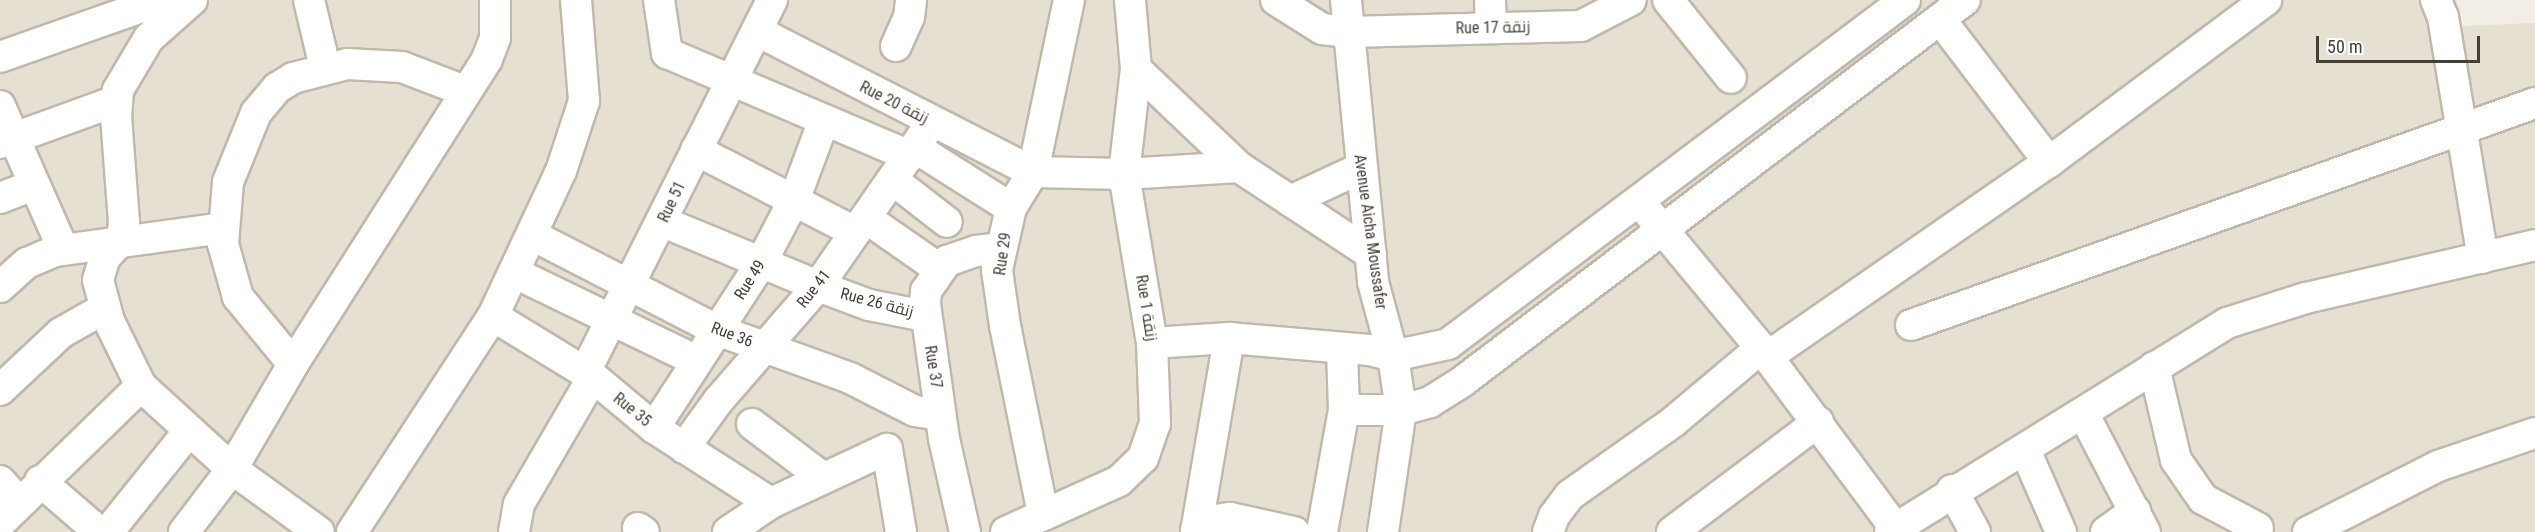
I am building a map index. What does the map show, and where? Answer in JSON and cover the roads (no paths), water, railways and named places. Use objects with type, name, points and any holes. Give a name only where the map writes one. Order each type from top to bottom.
[{"type":"street","points":[[0,57],[162,0]]},
{"type":"street","points":[[192,0],[142,46],[125,73],[116,101],[124,191],[122,239],[98,272],[105,308],[141,386],[232,469],[319,532]]},
{"type":"street","points":[[309,0],[325,67]]},
{"type":"street","points":[[184,532],[232,469],[293,364],[487,59],[495,38],[495,0]]},
{"type":"street","points":[[352,532],[493,316],[561,171],[584,100],[576,0]]},
{"type":"street","points":[[659,0],[664,49],[824,120],[913,152],[1011,208]]},
{"type":"street","name":"Rue 51","points":[[514,532],[519,504],[589,374],[611,323],[772,0]]},
{"type":"street","points":[[896,46],[909,17],[911,0]]},
{"type":"street","name":"Rue 29","points":[[1043,514],[1005,326],[997,270],[1000,248],[1011,208],[1033,172],[1069,0]]},
{"type":"street","name":"Rue 1 زنقة","points":[[1006,532],[1119,481],[1143,458],[1155,424],[1152,343],[1124,174],[1136,69],[1130,0]]},
{"type":"street","name":"Rue 17 زنقة","points":[[1276,0],[1322,30],[1348,32],[1490,14],[1581,26],[1631,0]]},
{"type":"street","name":"Avenue Aicha Moussafer","points":[[1346,0],[1375,292],[1393,356],[1401,410],[1383,532]]},
{"type":"street","points":[[1668,0],[1731,78]]},
{"type":"street","points":[[1152,343],[1228,338],[1342,351],[1369,350],[1393,356],[1448,344],[1905,0]]},
{"type":"street","points":[[1344,410],[1401,410],[1430,402],[1463,381],[1661,228],[1965,0]]},
{"type":"street","points":[[1548,532],[1554,516],[1570,495],[1673,422],[1764,353],[2049,162],[2266,0]]},
{"type":"street","points":[[2436,0],[2444,18],[2483,258]]},
{"type":"street","points":[[1940,19],[2049,162]]},
{"type":"street","name":"Rue 20 زنقة","points":[[757,31],[1033,172]]},
{"type":"street","points":[[293,364],[238,297],[229,275],[222,228],[234,159],[256,113],[277,88],[293,78],[325,67],[389,64],[465,91]]},
{"type":"street","points":[[1136,69],[1239,167],[1371,254]]},
{"type":"street","points":[[6,141],[116,101]]},
{"type":"street","points":[[1911,325],[2535,103]]},
{"type":"street","points":[[0,106],[6,141],[34,185],[63,249]]},
{"type":"street","name":"Rue 49","points":[[654,428],[761,263],[795,198],[824,120]]},
{"type":"street","name":"Rue 41","points":[[684,448],[718,401],[818,286],[932,122]]},
{"type":"street","points":[[696,150],[795,198],[860,225],[939,269],[955,257],[1000,248]]},
{"type":"street","points":[[1033,172],[1124,174],[1239,167]]},
{"type":"street","points":[[1290,201],[1361,168]]},
{"type":"street","points":[[893,180],[947,222]]},
{"type":"street","points":[[0,198],[34,185]]},
{"type":"street","points":[[1639,200],[1818,422],[1892,530],[1952,490],[2025,450],[2227,322],[2306,298],[2535,245]]},
{"type":"street","name":"Rue 26 زنقة","points":[[663,222],[869,305],[925,316]]},
{"type":"street","points":[[0,287],[27,263],[63,249],[122,239],[222,228]]},
{"type":"street","name":"Rue 36","points":[[532,235],[717,330],[850,378],[915,411],[940,415]]},
{"type":"street","name":"Rue 37","points":[[939,269],[926,291],[925,316],[940,415],[965,532]]},
{"type":"street","points":[[515,273],[611,323],[697,361]]},
{"type":"street","points":[[0,390],[61,333],[105,308]]},
{"type":"street","name":"Rue 35","points":[[493,316],[589,374],[654,428],[771,503]]},
{"type":"street","points":[[1196,531],[1228,338]]},
{"type":"street","points":[[1322,532],[1344,410],[1342,351]]},
{"type":"street","points":[[2154,367],[2176,460],[2203,499],[2258,528]]},
{"type":"street","points":[[6,502],[40,481],[141,386]]},
{"type":"street","points":[[2083,413],[2140,522],[2106,532]]},
{"type":"street","points":[[1672,532],[1818,422]]},
{"type":"street","points":[[752,424],[822,477]]},
{"type":"street","points":[[108,532],[189,431]]},
{"type":"street","points":[[2318,529],[2438,466],[2535,433]]},
{"type":"street","points":[[728,532],[771,503],[822,477],[887,449],[901,532]]},
{"type":"street","points":[[2025,450],[2061,532]]},
{"type":"street","points":[[40,481],[99,532]]},
{"type":"street","points":[[1952,490],[1974,532]]},
{"type":"street","points":[[1196,531],[1215,520],[1230,518],[1294,532]]}]
